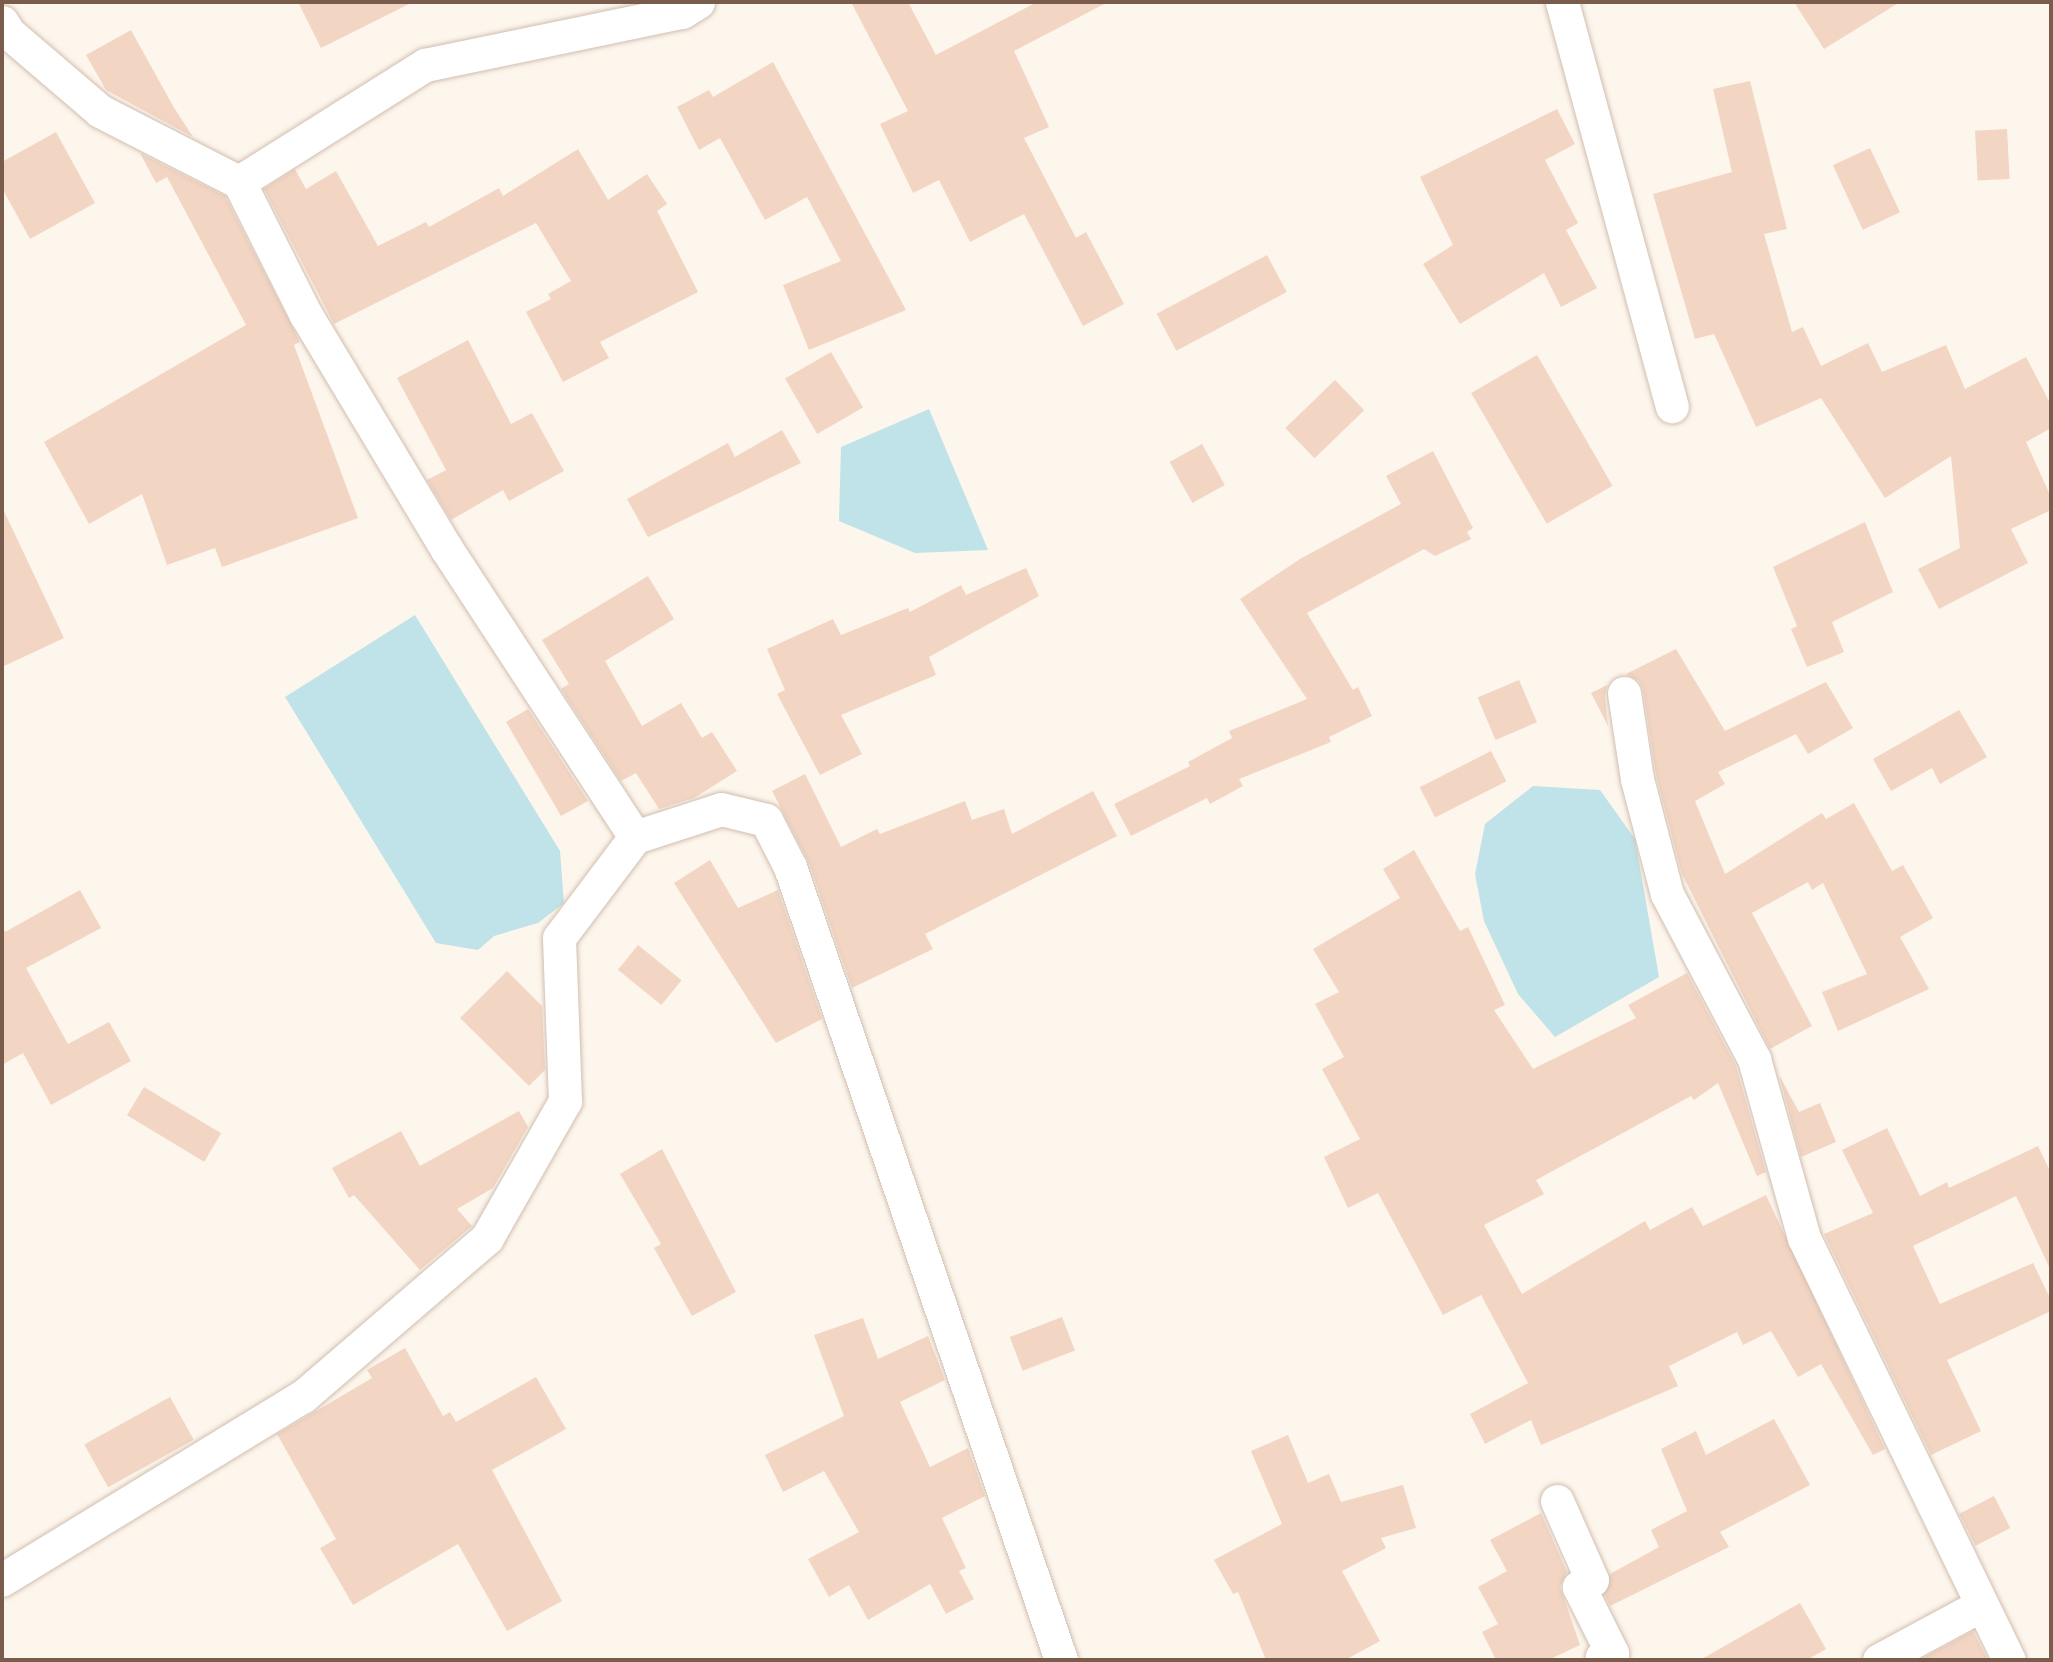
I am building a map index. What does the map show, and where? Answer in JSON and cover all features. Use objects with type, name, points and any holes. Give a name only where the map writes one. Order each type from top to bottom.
[{"type":"street","points":[[239,182],[425,65],[682,12],[698,2]]},
{"type":"street","points":[[1562,2],[1672,406]]},
{"type":"street","points":[[2,22],[9,33],[100,111],[239,182],[306,316],[439,537],[635,837]]},
{"type":"street","points":[[1625,693],[1637,779],[1667,894],[1754,1059],[1804,1238],[2009,1660]]},
{"type":"street","points":[[2,1580],[303,1396],[488,1238],[565,1101],[559,938],[635,837],[721,809],[766,820],[790,867],[1060,1660]]},
{"type":"street","points":[[1557,1501],[1592,1580],[1579,1587],[1612,1653],[1602,1657],[1604,1660]]},
{"type":"street","points":[[1879,1660],[1981,1605]]},
{"type":"water","points":[[929,409],[988,550],[915,553],[839,521],[841,447]]},
{"type":"water","points":[[415,615],[560,851],[564,903],[538,923],[494,936],[478,950],[436,943],[285,697]]},
{"type":"water","points":[[1533,786],[1600,790],[1635,839],[1659,977],[1555,1037],[1518,994],[1484,921],[1475,874],[1485,824]]},
{"type":"building","points":[[298,2],[413,2],[321,48]]},
{"type":"building","points":[[851,2],[908,2],[936,55],[1037,2],[1108,2],[1014,51],[1049,127],[1024,138],[1076,238],[1086,232],[1124,304],[1083,326],[1024,214],[970,242],[939,180],[913,193],[880,124],[908,111]]},
{"type":"building","points":[[1794,2],[1900,2],[1824,49]]},
{"type":"building","points":[[131,30],[193,137],[106,90],[86,55]]},
{"type":"building","points":[[773,62],[906,310],[809,350],[783,285],[841,261],[807,197],[765,220],[720,138],[699,150],[677,107],[709,90],[713,97]]},
{"type":"building","points":[[1750,81],[1787,229],[1764,234],[1792,332],[1803,327],[1821,366],[1868,343],[1882,372],[1946,345],[1965,389],[2026,357],[2051,405],[2051,428],[2026,442],[2051,497],[2051,510],[2011,529],[2028,563],[1939,609],[1918,569],[1960,548],[1951,456],[1885,498],[1821,398],[1756,427],[1714,334],[1695,339],[1653,194],[1732,172],[1713,89]]},
{"type":"building","points":[[1557,109],[1575,144],[1545,160],[1578,223],[1566,230],[1597,288],[1561,307],[1544,273],[1460,324],[1423,264],[1453,245],[1420,177]]},
{"type":"building","points":[[2007,129],[2010,179],[1978,181],[1975,131]]},
{"type":"building","points":[[56,132],[95,203],[30,239],[2,188],[2,162]]},
{"type":"building","points":[[1870,148],[1900,212],[1863,230],[1833,165]]},
{"type":"building","points":[[578,149],[608,200],[647,174],[667,204],[657,211],[698,292],[600,342],[609,358],[563,382],[526,312],[551,299],[548,294],[571,281],[536,223],[334,324],[264,189],[295,169],[306,189],[336,171],[378,246],[426,222],[429,227],[499,188],[503,196]]},
{"type":"building","points":[[140,153],[225,196],[300,342],[294,345],[358,518],[222,567],[215,548],[167,565],[142,494],[89,524],[44,442],[246,325],[167,177],[156,183]]},
{"type":"building","points":[[1267,255],[1287,292],[1176,351],[1157,314]]},
{"type":"building","points":[[468,340],[511,424],[532,413],[564,471],[509,501],[503,490],[451,520],[427,480],[446,470],[397,378]]},
{"type":"building","points":[[831,352],[863,407],[817,434],[785,379]]},
{"type":"building","points":[[1537,355],[1612,486],[1547,524],[1471,393]]},
{"type":"building","points":[[1335,380],[1364,410],[1315,458],[1285,428]]},
{"type":"building","points":[[782,430],[801,463],[648,537],[627,499],[728,443],[735,457]]},
{"type":"building","points":[[1202,444],[1225,485],[1192,503],[1170,462]]},
{"type":"building","points":[[1433,451],[1473,528],[1467,532],[1471,539],[1435,556],[1424,549],[1307,613],[1353,690],[1358,687],[1372,716],[1329,737],[1331,742],[1239,779],[1243,786],[1210,804],[1207,798],[1131,836],[1114,804],[1190,766],[1188,762],[1232,738],[1229,731],[1307,699],[1240,599],[1300,559],[1401,504],[1386,476]]},
{"type":"building","points":[[2,507],[64,638],[2,667]]},
{"type":"building","points":[[1865,522],[1893,592],[1832,622],[1844,652],[1807,667],[1791,629],[1797,626],[1773,567]]},
{"type":"building","points":[[1026,568],[1039,596],[929,657],[936,675],[841,715],[862,754],[820,775],[777,694],[785,690],[767,649],[833,619],[841,635],[908,608],[910,612],[961,585],[966,595]]},
{"type":"building","points":[[648,576],[674,619],[605,661],[642,726],[681,703],[702,738],[712,732],[737,771],[694,798],[659,809],[636,773],[621,781],[561,689],[569,684],[542,640]]},
{"type":"building","points":[[1676,649],[1725,731],[1826,682],[1853,728],[1808,754],[1796,734],[1718,772],[1725,784],[1695,801],[1725,874],[1822,813],[1826,819],[1854,803],[1892,871],[1903,865],[1933,918],[1900,937],[1929,989],[1838,1031],[1822,992],[1867,974],[1823,883],[1812,890],[1808,882],[1752,913],[1812,1026],[1770,1049],[1682,874],[1656,775],[1643,690],[1639,681],[1626,674]]},
{"type":"building","points":[[1519,680],[1537,722],[1496,740],[1478,698]]},
{"type":"building","points":[[1607,685],[1605,696],[1608,726],[1591,693]]},
{"type":"building","points":[[528,709],[588,801],[561,816],[506,722]]},
{"type":"building","points":[[1959,710],[1987,757],[1940,784],[1932,768],[1891,791],[1873,759]]},
{"type":"building","points":[[1491,751],[1506,781],[1435,818],[1420,787]]},
{"type":"building","points":[[805,774],[841,847],[877,829],[880,834],[965,801],[972,820],[1004,809],[1012,834],[1093,791],[1117,836],[925,934],[933,949],[852,988],[809,863],[772,791]]},
{"type":"building","points":[[1414,850],[1460,931],[1468,927],[1505,1005],[1494,1010],[1533,1069],[1636,1018],[1628,1005],[1687,973],[1736,1066],[1766,1172],[1757,1176],[1718,1083],[1694,1100],[1691,1096],[1536,1180],[1544,1194],[1484,1225],[1522,1294],[1645,1221],[1650,1230],[1692,1207],[1703,1226],[1766,1195],[1885,1449],[1873,1455],[1821,1364],[1798,1377],[1771,1331],[1743,1345],[1737,1332],[1669,1366],[1678,1386],[1541,1445],[1531,1420],[1485,1444],[1470,1414],[1528,1383],[1481,1295],[1443,1315],[1378,1193],[1348,1208],[1324,1157],[1360,1139],[1322,1069],[1344,1057],[1315,1004],[1339,992],[1313,949],[1400,898],[1383,869]]},
{"type":"building","points":[[710,860],[738,908],[778,890],[822,1019],[776,1043],[674,883]]},
{"type":"building","points":[[80,890],[101,928],[26,968],[68,1044],[109,1022],[131,1061],[51,1105],[23,1053],[2,1065],[2,925],[5,932]]},
{"type":"building","points":[[638,945],[682,980],[661,1005],[618,970]]},
{"type":"building","points":[[507,971],[542,1006],[545,1070],[529,1086],[460,1018]]},
{"type":"building","points":[[1779,1075],[1799,1112],[1820,1103],[1836,1142],[1801,1157]]},
{"type":"building","points":[[144,1087],[221,1133],[204,1162],[127,1115]]},
{"type":"building","points":[[519,1111],[528,1127],[493,1188],[457,1209],[472,1226],[420,1270],[354,1195],[349,1198],[332,1168],[401,1131],[420,1166]]},
{"type":"building","points":[[1887,1128],[1920,1196],[1947,1182],[1949,1188],[2038,1146],[2051,1173],[2051,1271],[2016,1196],[1913,1246],[1940,1304],[2033,1263],[2051,1300],[2051,1311],[1947,1360],[1981,1431],[1931,1455],[1824,1234],[1873,1213],[1842,1150]]},
{"type":"building","points":[[662,1149],[736,1292],[692,1316],[654,1248],[661,1244],[620,1174]]},
{"type":"building","points":[[1062,1317],[1075,1351],[1023,1371],[1010,1337]]},
{"type":"building","points":[[863,1318],[878,1359],[928,1336],[945,1380],[900,1402],[930,1467],[968,1448],[985,1496],[942,1518],[966,1568],[959,1571],[974,1599],[946,1614],[930,1584],[868,1620],[849,1585],[829,1597],[808,1559],[859,1532],[824,1471],[783,1492],[765,1455],[844,1416],[814,1335]]},
{"type":"building","points":[[405,1348],[443,1416],[450,1412],[456,1422],[536,1377],[566,1429],[492,1470],[562,1601],[507,1631],[458,1544],[353,1605],[320,1548],[336,1539],[277,1434],[372,1378],[367,1370]]},
{"type":"building","points":[[170,1397],[194,1440],[108,1487],[84,1445]]},
{"type":"building","points":[[1774,1419],[1810,1485],[1720,1532],[1729,1547],[1610,1606],[1604,1594],[1610,1574],[1659,1547],[1651,1530],[1687,1511],[1661,1449],[1696,1431],[1706,1455]]},
{"type":"building","points":[[1288,1435],[1308,1483],[1329,1474],[1341,1502],[1403,1485],[1416,1528],[1381,1538],[1386,1548],[1342,1571],[1380,1641],[1345,1660],[1266,1660],[1238,1592],[1233,1594],[1214,1560],[1282,1524],[1251,1451]]},
{"type":"building","points":[[1994,1496],[2010,1528],[1976,1546],[1959,1514]]},
{"type":"building","points":[[1541,1513],[1567,1572],[1560,1587],[1580,1645],[1548,1660],[1496,1660],[1482,1632],[1498,1624],[1478,1587],[1507,1571],[1490,1540]]},
{"type":"building","points":[[1800,1603],[1826,1649],[1807,1660],[1700,1660]]},
{"type":"building","points":[[1973,1631],[1988,1660],[1919,1660]]}]
